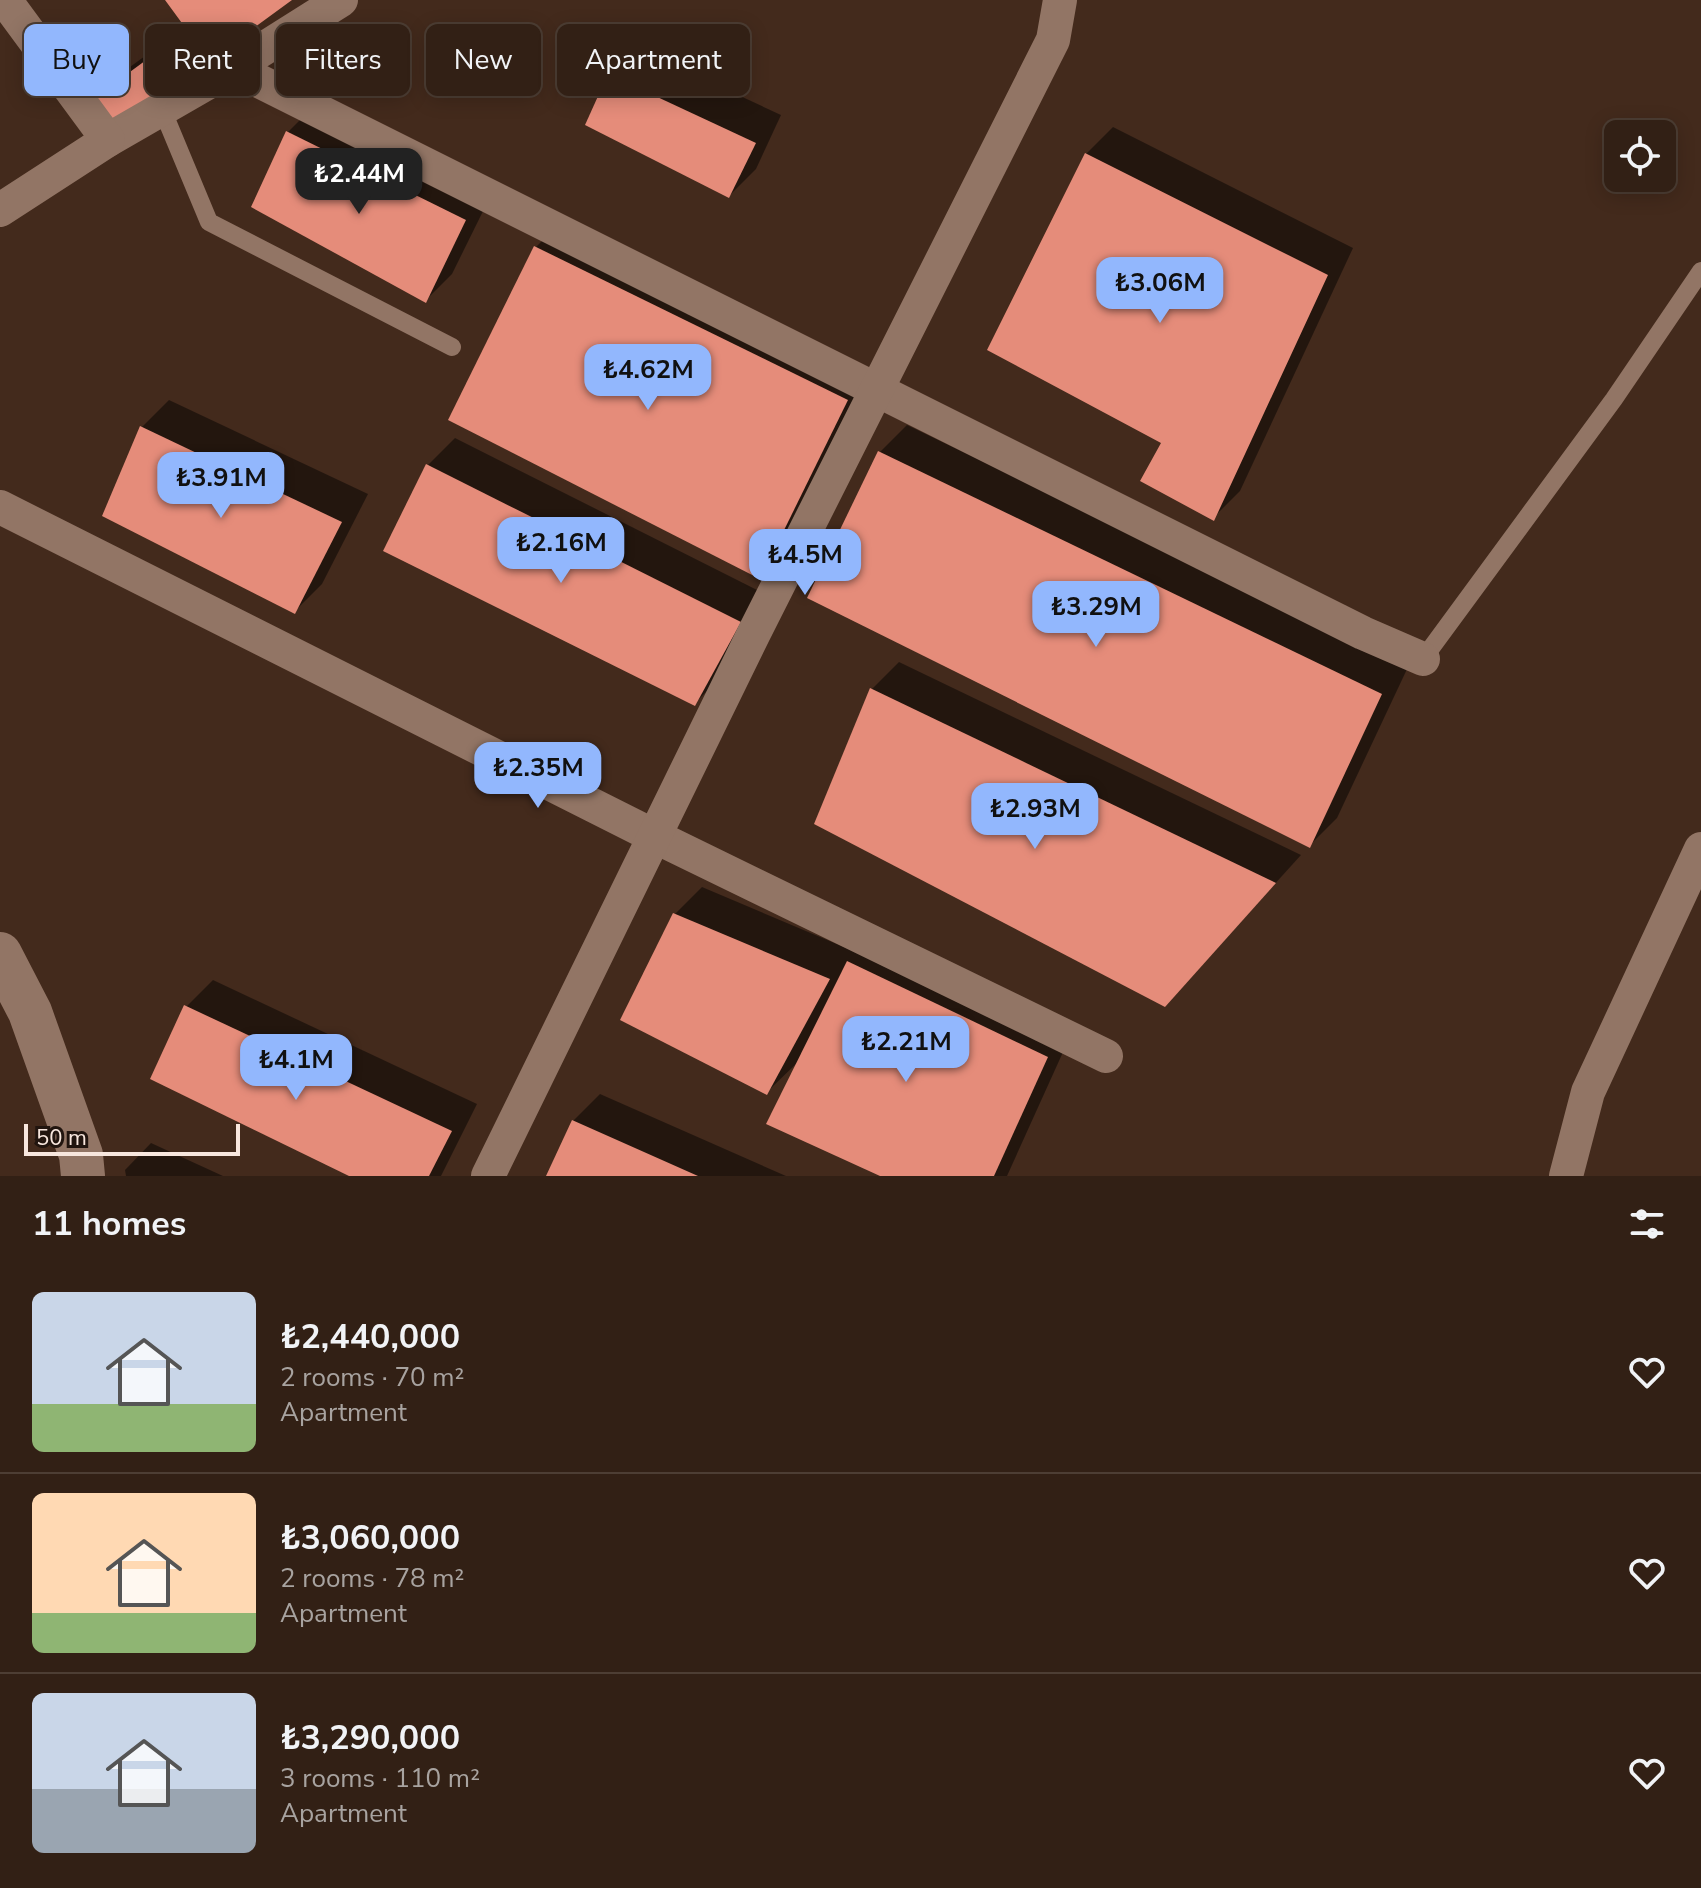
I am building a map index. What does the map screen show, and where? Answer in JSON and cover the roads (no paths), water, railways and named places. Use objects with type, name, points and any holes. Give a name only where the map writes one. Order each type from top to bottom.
[{"type":"street","points":[[5,0],[108,140]]},
{"type":"street","points":[[260,51],[341,0]]},
{"type":"street","points":[[488,1176],[654,836],[1053,40],[1060,0]]},
{"type":"street","points":[[260,82],[1350,626],[1423,659]]},
{"type":"street","points":[[0,210],[108,140],[185,96]]},
{"type":"street","points":[[0,507],[654,836],[1106,1056]]},
{"type":"street","points":[[1566,1176],[1588,1092],[1701,849]]},
{"type":"street","points":[[0,954],[30,1012],[81,1155],[83,1176]]},
{"type":"lane","points":[[162,109],[209,222],[452,347]]},
{"type":"lane","points":[[1423,659],[1614,399],[1701,271]]}]
